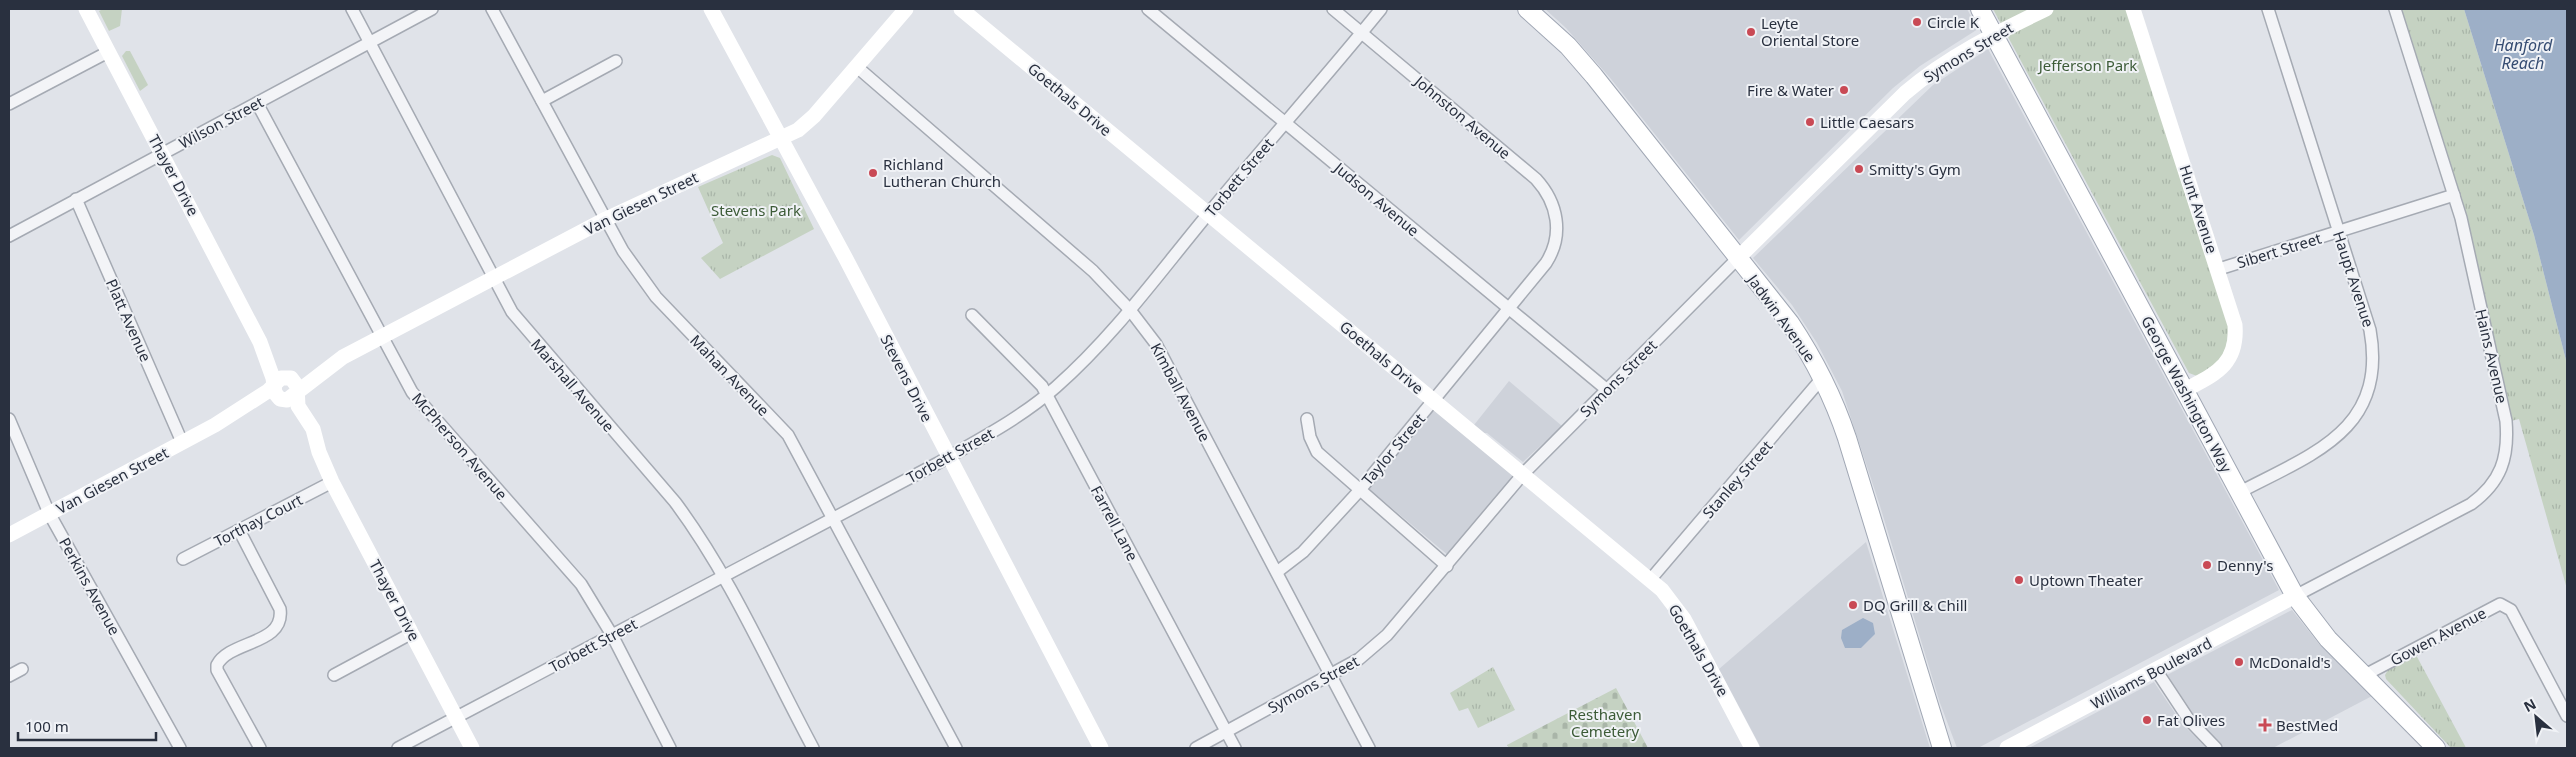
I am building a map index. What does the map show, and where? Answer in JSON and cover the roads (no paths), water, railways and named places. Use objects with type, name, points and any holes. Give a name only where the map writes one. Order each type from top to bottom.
[{"type":"main road","name":"Jadwin Avenue","points":[[1527,9],[1581,61],[1790,323],[1823,377],[1847,438],[1942,748]]},
{"type":"main road","name":"George Washington Way","points":[[1980,9],[2295,596],[2319,629],[2436,748]]},
{"type":"street","name":"Thayer Drive","points":[[86,9],[163,153],[260,342],[281,387],[319,452]]},
{"type":"street","name":"Marshall Avenue","points":[[352,9],[496,278],[512,312],[675,502],[693,526],[722,576],[813,748]]},
{"type":"street","name":"Wilson Street","points":[[9,236],[432,9]]},
{"type":"street","name":"Mahan Avenue","points":[[492,9],[623,251],[656,297],[788,436],[956,748]]},
{"type":"street","name":"Stevens Drive","points":[[711,9],[845,256],[1101,748]]},
{"type":"street","name":"Van Giesen Street","points":[[281,387],[290,399],[343,357],[606,219],[780,139],[809,121],[906,9]]},
{"type":"street","name":"Goethals Drive","points":[[961,9],[1650,580],[1671,600],[1684,619],[1752,748]]},
{"type":"street","name":"Judson Avenue","points":[[1148,9],[1606,389]]},
{"type":"street","name":"Johnston Avenue","points":[[1333,9],[1542,185],[1551,200],[1556,214],[1554,246]]},
{"type":"street","name":"Torbett Street","points":[[398,748],[986,437],[1047,394],[1088,356],[1130,310],[1284,122],[1381,9]]},
{"type":"street","name":"Symons Street","points":[[1196,748],[1360,659],[1388,635],[1523,474],[1606,389],[1905,93],[1946,62],[1993,35],[2046,9]]},
{"type":"street","name":"Hunt Avenue","points":[[2133,9],[2236,325],[2235,345],[2227,362],[2220,370],[2185,390]]},
{"type":"street","name":"Haupt Avenue","points":[[2240,492],[2334,440],[2356,416],[2369,388],[2374,359],[2370,330],[2268,9]]},
{"type":"street","name":"Hains Avenue","points":[[2295,596],[2471,504],[2492,486],[2507,450],[2506,422],[2454,194],[2394,9]]},
{"type":"street","points":[[9,104],[108,52]]},
{"type":"street","points":[[542,101],[616,61]]},
{"type":"street","name":"Kimball Avenue","points":[[857,67],[1093,271],[1130,310],[1156,344],[1369,748]]},
{"type":"street","name":"McPherson Avenue","points":[[257,104],[412,392],[581,584],[612,636],[670,748]]},
{"type":"street","name":"Sibert Street","points":[[2219,269],[2454,194]]},
{"type":"street","name":"Platt Avenue","points":[[76,199],[182,442]]},
{"type":"street","name":"Taylor Street","points":[[1277,572],[1303,552],[1359,491],[1546,263],[1554,246]]},
{"type":"street","name":"Farrell Lane","points":[[972,315],[1042,386],[1047,394],[1235,748]]},
{"type":"street","name":"Van Giesen Street","points":[[9,534],[215,425],[308,373],[327,360],[343,357]]},
{"type":"street","name":"Stanley Street","points":[[1650,580],[1823,377]]},
{"type":"street","name":"Thayer Drive","points":[[297,392],[298,406],[312,429],[319,452],[332,482],[472,748]]},
{"type":"street","name":"Perkins Avenue","points":[[9,419],[49,514],[180,748]]},
{"type":"street","points":[[1307,419],[1310,436],[1317,452],[1359,491],[1447,566]]},
{"type":"street","name":"Torthay Court","points":[[183,559],[332,482]]},
{"type":"street","points":[[239,530],[280,609],[281,618],[278,626],[270,633],[223,657],[217,665],[217,670],[260,748]]},
{"type":"street","name":"Williams Boulevard","points":[[2007,748],[2295,596]]},
{"type":"street","name":"Gowen Avenue","points":[[2365,676],[2500,604],[2511,610],[2567,716]]},
{"type":"street","points":[[334,675],[412,633]]},
{"type":"street","points":[[9,676],[22,669]]},
{"type":"street","points":[[2156,670],[2189,720],[2216,748]]},
{"type":"water","name":"Hanford Reach","points":[[2464,9],[2567,9],[2567,364],[2534,235]]},
{"type":"water","points":[[1863,618],[1873,623],[1875,634],[1861,648],[1845,648],[1841,638],[1842,630]]},
{"type":"place","name":"Circle K","points":[[1917,22]]},
{"type":"place","name":"Leyte Oriental Store","points":[[1751,32]]},
{"type":"place","name":"Fire & Water","points":[[1844,90]]},
{"type":"place","name":"Little Caesars","points":[[1810,122]]},
{"type":"place","name":"Smitty's Gym","points":[[1859,169]]},
{"type":"place","name":"Richland Lutheran Church","points":[[873,173]]},
{"type":"place","name":"Denny's","points":[[2207,565]]},
{"type":"place","name":"Uptown Theater","points":[[2019,580]]},
{"type":"place","name":"DQ Grill & Chill","points":[[1853,605]]},
{"type":"place","name":"McDonald's","points":[[2239,662]]},
{"type":"place","name":"Fat Olives","points":[[2147,720]]},
{"type":"place","name":"BestMed","points":[[2265,725]]},
{"type":"park label","name":"Jefferson Park","points":[[2088,65]]},
{"type":"park label","name":"Stevens Park","points":[[756,210]]},
{"type":"park label","name":"Resthaven Cemetery","points":[[1605,722]]}]
